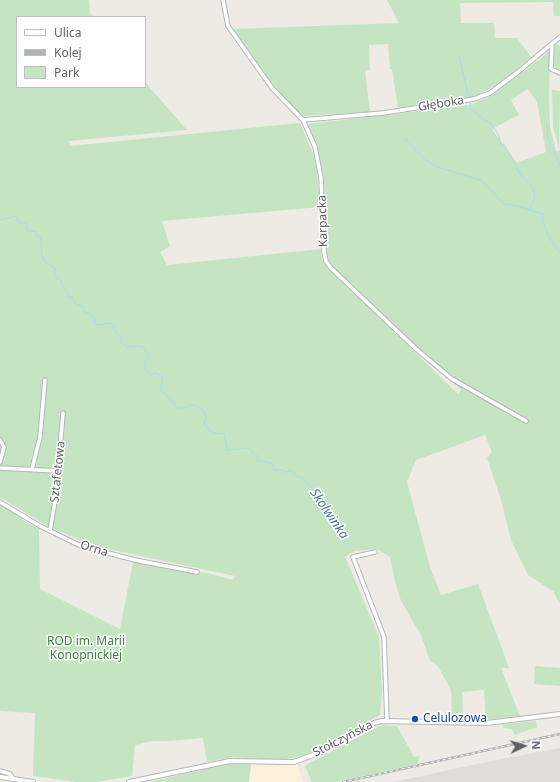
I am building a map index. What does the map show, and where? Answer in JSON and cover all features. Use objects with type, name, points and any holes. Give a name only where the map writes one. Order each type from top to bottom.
[{"type":"street","name":"Karpacka","points":[[223,0],[228,26],[272,88],[303,120],[319,163],[324,252],[326,261],[331,268],[415,348],[456,382],[526,421]]},
{"type":"street","name":"Głęboka","points":[[303,120],[383,113],[483,97],[560,37]]},
{"type":"street","points":[[552,44],[551,69],[560,73]]},
{"type":"street","points":[[32,470],[40,437],[45,380]]},
{"type":"street","name":"Sztafetowa","points":[[50,531],[58,471],[63,413]]},
{"type":"street","points":[[0,440],[4,447],[0,462]]},
{"type":"street","points":[[0,468],[58,471]]},
{"type":"street","name":"Orna","points":[[0,502],[50,531],[94,550],[135,560],[197,572]]},
{"type":"street","points":[[374,552],[353,557],[384,637],[387,721]]},
{"type":"street","name":"Stołczyńska","points":[[129,782],[230,761],[294,762],[321,752],[378,722],[487,723],[560,714]]},
{"type":"street","points":[[0,771],[10,774],[13,779]]},
{"type":"street","points":[[0,777],[32,782]]},
{"type":"shaded area","points":[[560,748],[560,782],[393,782],[501,759]]},
{"type":"shaded area","points":[[251,764],[278,766],[297,764],[303,782],[249,782]]},
{"type":"green space","name":"ROD im. Marii Konopnickiej","points":[[0,0],[89,0],[90,15],[94,16],[16,16],[16,88],[146,88],[146,83],[187,130],[69,141],[70,146],[300,123],[316,161],[320,207],[162,221],[170,246],[160,252],[167,265],[321,249],[322,259],[328,268],[458,394],[461,390],[333,268],[328,260],[326,250],[324,178],[308,124],[471,105],[495,93],[541,58],[550,49],[550,127],[556,151],[560,150],[560,604],[553,591],[528,575],[511,540],[501,500],[487,458],[492,452],[485,435],[416,460],[407,482],[430,567],[441,595],[478,584],[509,668],[501,668],[520,716],[486,720],[484,690],[462,692],[463,719],[456,718],[452,714],[451,690],[439,668],[435,663],[430,661],[421,635],[401,601],[395,582],[390,557],[377,549],[354,551],[345,557],[379,637],[382,691],[380,715],[306,755],[293,758],[275,760],[232,757],[207,762],[203,738],[152,741],[135,745],[132,776],[97,782],[76,782],[33,776],[35,713],[0,711],[0,504],[39,529],[40,589],[120,629],[133,562],[207,573],[233,580],[235,576],[99,547],[52,529],[0,497]],"holes":[[[528,89],[537,102],[546,152],[517,163],[492,129],[519,115],[511,100]]]},
{"type":"green space","points":[[387,0],[560,0],[560,16],[554,16],[553,2],[460,3],[461,23],[494,23],[495,38],[517,38],[532,58],[493,87],[471,98],[398,108],[392,69],[390,69],[388,44],[369,45],[370,70],[365,70],[370,112],[302,116],[289,104],[266,76],[232,29],[399,23]]},
{"type":"green space","points":[[555,44],[560,45],[560,70],[553,67]]},
{"type":"green space","points":[[552,90],[560,91],[559,148],[553,127]]},
{"type":"green space","points":[[535,666],[560,668],[560,686],[534,684]]},
{"type":"green space","points":[[536,721],[537,727],[515,735],[512,729],[503,728],[504,724]]},
{"type":"green space","points":[[384,725],[397,726],[414,757],[420,756],[417,764],[335,782],[312,782],[305,766],[377,727]]},
{"type":"green space","points":[[231,763],[251,764],[249,782],[150,782]]},
{"type":"waterway","points":[[459,56],[469,98]]},
{"type":"waterway","points":[[470,101],[471,109],[483,119],[491,123],[499,136],[501,145],[504,144],[520,174],[534,189],[535,196],[530,208],[532,210]]},
{"type":"waterway","points":[[547,125],[548,139],[560,166]]},
{"type":"waterway","points":[[405,139],[424,159],[437,167],[481,180],[504,204],[514,205],[543,214],[543,223],[550,239],[560,253]]},
{"type":"waterway","name":"Skolwinka","points":[[0,220],[16,216],[19,223],[26,223],[27,230],[36,232],[36,236],[40,237],[42,246],[41,254],[47,264],[55,268],[55,277],[61,280],[62,285],[68,292],[69,298],[73,296],[74,303],[84,307],[84,312],[90,314],[95,319],[94,324],[98,325],[111,323],[115,327],[114,330],[121,337],[121,343],[128,347],[142,346],[149,357],[145,362],[145,369],[148,374],[151,375],[155,373],[163,377],[160,389],[178,408],[186,408],[190,405],[196,406],[204,411],[206,418],[204,424],[210,431],[217,434],[224,433],[227,450],[250,448],[254,454],[257,455],[258,461],[271,463],[275,470],[283,470],[285,473],[290,470],[298,477],[302,477],[328,509],[349,545]]},
{"type":"railway","points":[[343,782],[560,734]]},
{"type":"place","name":"Celulozowa","points":[[415,719]]}]
